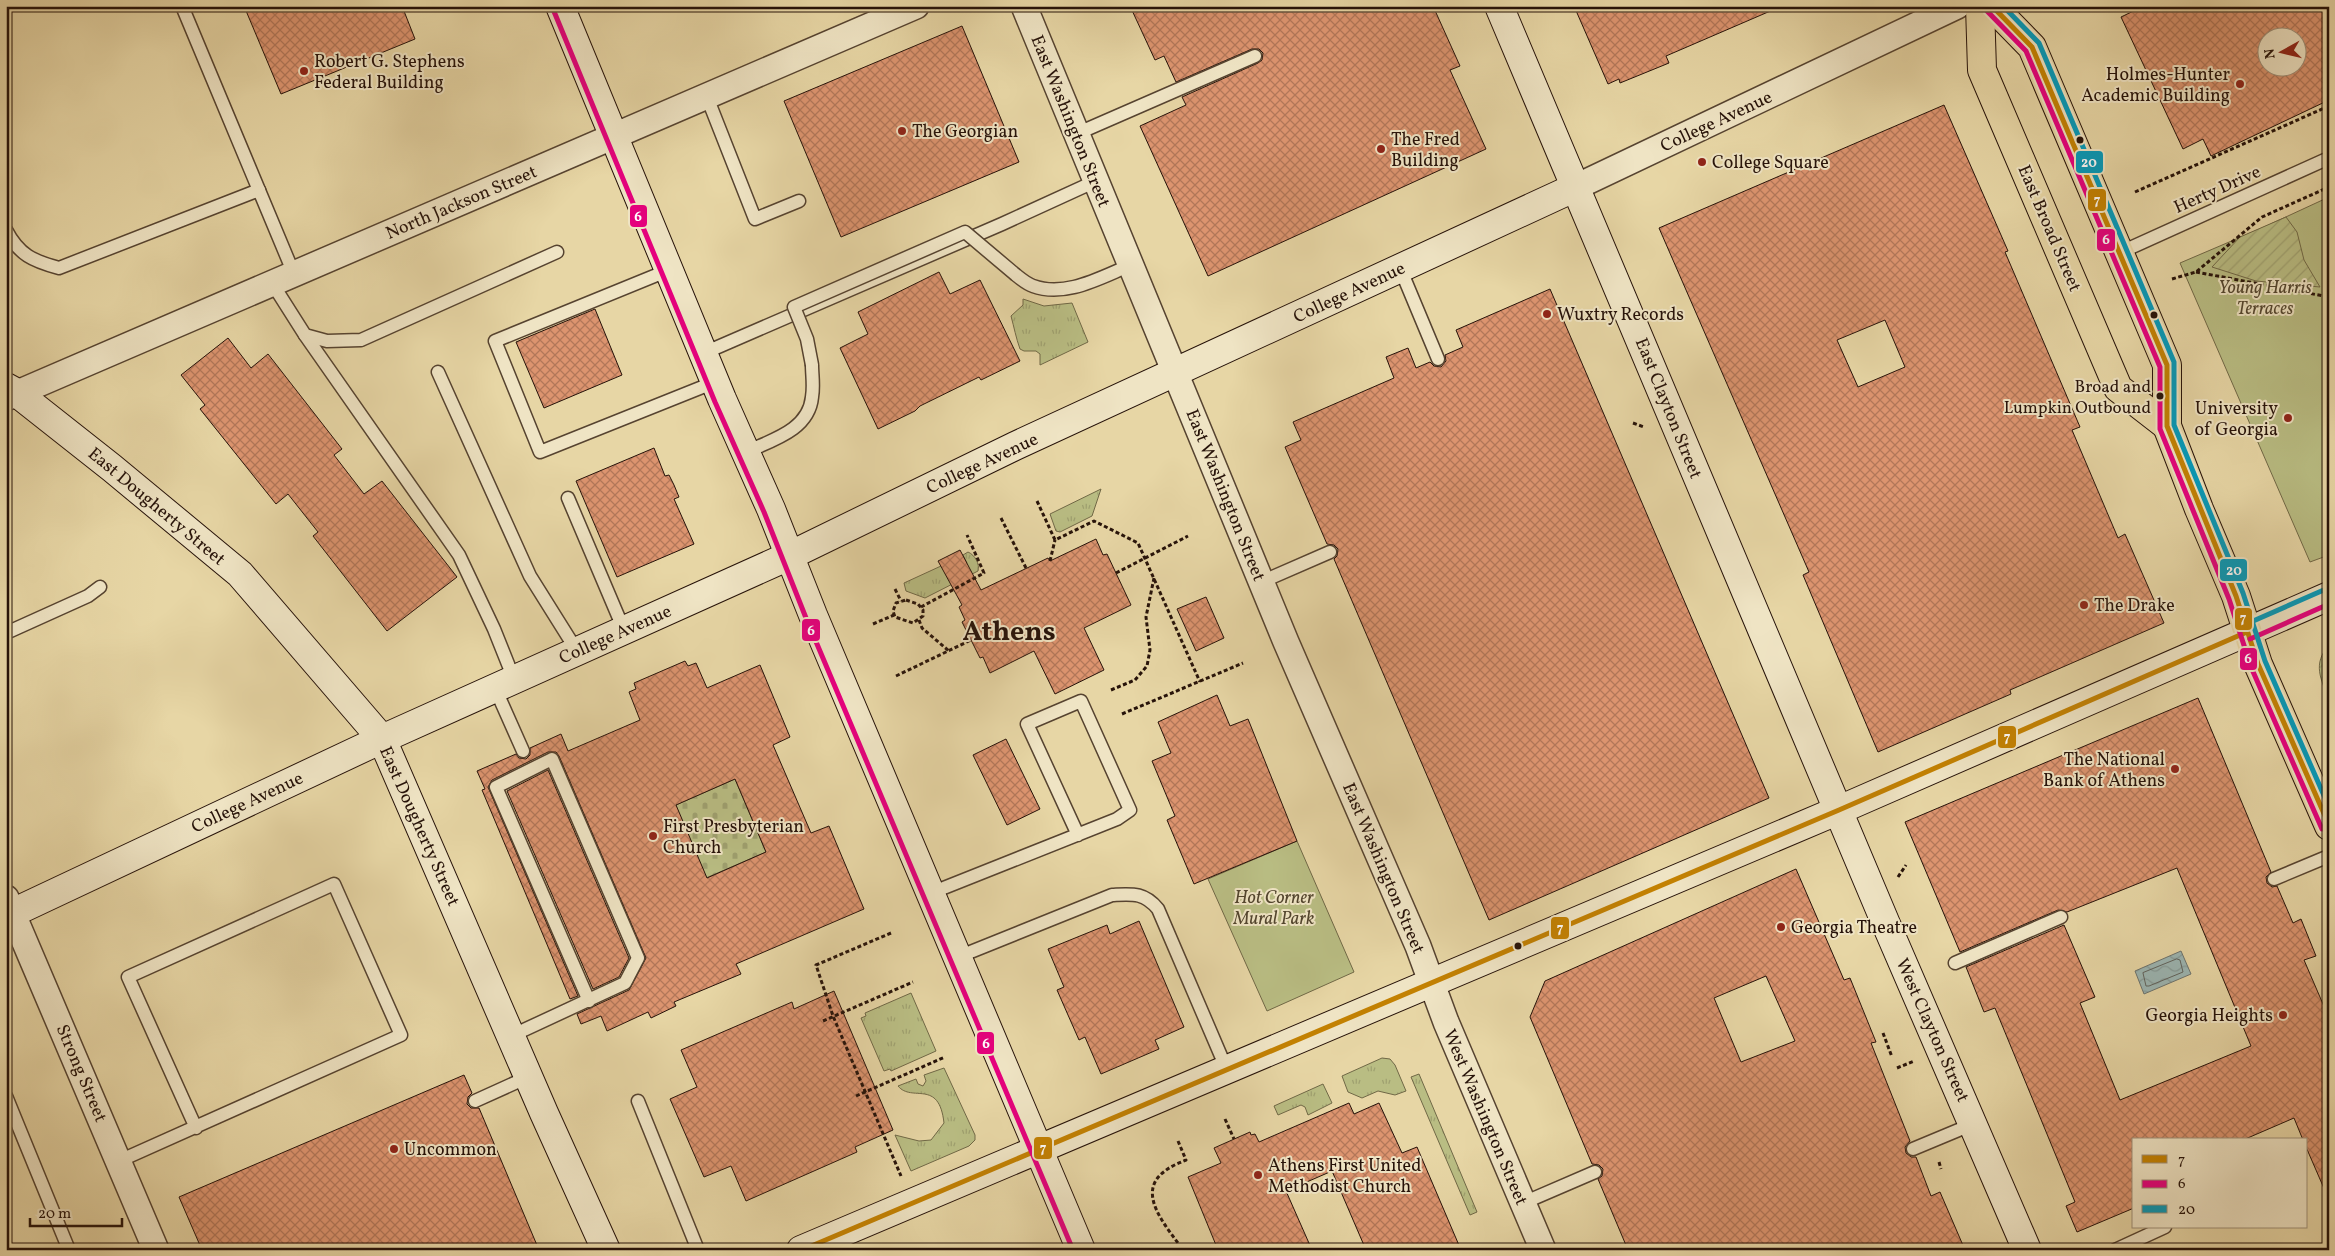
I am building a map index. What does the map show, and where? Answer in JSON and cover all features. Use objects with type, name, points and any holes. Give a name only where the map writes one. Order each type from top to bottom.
[{"type":"main road","name":"East Broad Street","points":[[1980,6],[1982,70],[2118,388],[2168,426]]},
{"type":"main road","points":[[1992,6],[2032,47],[2167,365],[2168,426],[2199,509],[2236,596],[2258,664],[2329,826]]},
{"type":"street","points":[[560,6],[715,382],[771,509],[789,556],[1081,1250]]},
{"type":"street","name":"North Jackson Street","points":[[10,393],[916,6]]},
{"type":"street","name":"East Washington Street","points":[[1024,6],[1261,582],[1418,946],[1432,983]]},
{"type":"street","name":"East Clayton Street","points":[[1499,6],[1839,810]]},
{"type":"street","name":"College Avenue","points":[[8,908],[789,556],[1008,450],[1576,187],[1956,6]]},
{"type":"street","name":"East Dougherty Street","points":[[10,393],[112,468],[240,574],[382,739],[528,1077],[606,1250]]},
{"type":"street","points":[[801,1250],[1839,810],[2329,596]]},
{"type":"street","name":"West Clayton Street","points":[[1839,810],[2027,1250]]},
{"type":"street","name":"Strong Street","points":[[8,908],[156,1250]]},
{"type":"street","name":"West Washington Street","points":[[1432,983],[1446,1022],[1544,1250]]},
{"type":"lane","points":[[182,6],[259,190],[283,278],[305,335],[459,555],[494,629],[505,684],[523,751]]},
{"type":"lane","points":[[1076,134],[1255,56]]},
{"type":"lane","points":[[707,96],[755,219],[799,201]]},
{"type":"lane","name":"Herty Drive","points":[[2119,253],[2329,158]]},
{"type":"lane","points":[[704,352],[1002,224],[1096,181]]},
{"type":"lane","points":[[6,230],[14,246],[36,261],[59,268],[259,190]]},
{"type":"lane","points":[[746,452],[797,426],[808,414],[812,397],[812,365],[807,339],[794,307],[965,232],[1032,286],[1054,290],[1074,287],[1130,265]]},
{"type":"lane","points":[[305,335],[327,341],[361,340],[557,252]]},
{"type":"lane","points":[[1400,268],[1438,359]]},
{"type":"lane","points":[[669,270],[495,341],[540,452],[715,382]]},
{"type":"lane","points":[[438,372],[530,576],[578,651]]},
{"type":"lane","points":[[568,498],[624,630]]},
{"type":"lane","points":[[1261,582],[1330,552]]},
{"type":"lane","points":[[6,633],[88,596],[100,587]]},
{"type":"lane","points":[[931,893],[1117,820],[1130,810],[1081,701],[1027,724],[1078,835]]},
{"type":"lane","points":[[511,1036],[589,1001],[625,983],[638,958],[552,758],[496,787],[589,1001]]},
{"type":"lane","points":[[2274,879],[2329,856]]},
{"type":"lane","points":[[119,1161],[196,1128],[401,1035],[334,884],[128,977],[196,1128]]},
{"type":"lane","points":[[958,957],[1112,895],[1134,894],[1150,899],[1158,909],[1227,1070]]},
{"type":"lane","points":[[1955,963],[2061,917]]},
{"type":"lane","points":[[476,1101],[528,1077]]},
{"type":"lane","points":[[6,1096],[69,1250]]},
{"type":"lane","points":[[638,1101],[698,1250]]},
{"type":"lane","points":[[1913,1149],[1973,1124]]},
{"type":"lane","points":[[1523,1203],[1595,1172]]},
{"type":"lane","points":[[2115,1250],[2163,1228]]},
{"type":"path","points":[[2058,10],[2066,6]]},
{"type":"path","points":[[2134,192],[2329,106]]},
{"type":"path","points":[[2172,279],[2196,272],[2262,217],[2329,187]]},
{"type":"path","points":[[2196,272],[2329,297]]},
{"type":"path","points":[[1037,501],[1055,540],[1050,561]]},
{"type":"path","points":[[1001,518],[1026,568]]},
{"type":"path","points":[[1055,540],[1094,521],[1138,543],[1200,682]]},
{"type":"path","points":[[921,607],[984,573],[966,535]]},
{"type":"path","points":[[1116,573],[1188,536]]},
{"type":"path","points":[[1111,690],[1135,680],[1147,666],[1150,650],[1146,618],[1154,578]]},
{"type":"path","points":[[895,589],[901,601]]},
{"type":"path","points":[[906,600],[921,607],[924,610],[923,616],[913,624],[896,617],[892,611],[896,603],[906,600]]},
{"type":"path","points":[[873,624],[894,614]]},
{"type":"path","points":[[919,620],[922,628],[949,651]]},
{"type":"path","points":[[896,676],[971,640]]},
{"type":"path","points":[[1122,714],[1243,663]]},
{"type":"path","points":[[891,932],[816,965],[833,1016],[899,1169]]},
{"type":"path","points":[[823,1021],[913,982]]},
{"type":"path","points":[[1884,1033],[1892,1057]]},
{"type":"path","points":[[856,1096],[946,1057]]},
{"type":"path","points":[[1897,1068],[1914,1061]]},
{"type":"path","points":[[1225,1119],[1234,1140]]},
{"type":"path","points":[[1178,1141],[1186,1160],[1159,1175],[1152,1191],[1155,1208],[1182,1250]]},
{"type":"path","points":[[1938,1162],[1941,1169]]},
{"type":"green space","name":"Young Harris Terraces","points":[[2329,197],[2329,555],[2310,562],[2180,263]]},
{"type":"green space","points":[[2286,217],[2297,232],[2304,260],[2320,287],[2256,281],[2212,267],[2240,237]]},
{"type":"green space","points":[[1023,299],[1044,306],[1072,303],[1088,342],[1040,365],[1040,354],[1036,351],[1020,349],[1016,337],[1011,316],[1023,305]]},
{"type":"green space","points":[[1101,489],[1092,516],[1060,532],[1056,531],[1050,514]]},
{"type":"green space","points":[[968,552],[976,560],[978,571],[925,598],[906,591],[904,583],[941,566],[967,563],[963,555]]},
{"type":"green space","points":[[2329,645],[2329,700],[2321,678],[2319,665]]},
{"type":"green space","points":[[735,779],[766,852],[699,881],[676,805]]},
{"type":"green space","name":"Hot Corner Mural Park","points":[[1297,841],[1354,972],[1267,1011],[1208,879]]},
{"type":"green space","points":[[911,993],[936,1051],[891,1071],[890,1069],[884,1071],[861,1018],[866,1016],[865,1013]]},
{"type":"green space","points":[[1382,1058],[1390,1059],[1395,1065],[1406,1091],[1395,1095],[1378,1091],[1362,1098],[1348,1092],[1342,1076]]},
{"type":"green space","points":[[944,1068],[975,1135],[975,1140],[969,1146],[911,1171],[895,1135],[919,1141],[931,1140],[944,1123],[941,1109],[937,1101],[931,1096],[910,1093],[898,1086],[916,1079],[918,1084],[923,1086],[926,1081],[924,1075]]},
{"type":"green space","points":[[1419,1074],[1477,1212],[1470,1215],[1411,1077]]},
{"type":"green space","points":[[1323,1084],[1332,1103],[1308,1115],[1305,1107],[1301,1105],[1278,1115],[1274,1106]]},
{"type":"water","points":[[2181,951],[2191,974],[2144,994],[2135,971]]},
{"type":"building","name":"Robert G. Stephens Federal Building","points":[[244,6],[402,6],[415,39],[281,94]]},
{"type":"building","points":[[1130,6],[1433,6],[1460,66],[1450,70],[1486,149],[1208,276],[1140,126],[1186,105],[1182,97],[1258,63],[1262,60],[1263,53],[1259,49],[1252,49],[1176,82],[1164,56],[1155,60]]},
{"type":"building","points":[[1574,6],[1782,6],[1666,56],[1669,63],[1620,83],[1619,79],[1608,84]]},
{"type":"building","name":"Holmes-Hunter Academic Building","points":[[2144,6],[2329,6],[2329,100],[2211,156],[2203,139],[2183,149],[2121,17]]},
{"type":"building","name":"The Georgian","points":[[962,26],[1019,162],[841,237],[784,101]]},
{"type":"building","points":[[1944,105],[2008,251],[2005,252],[2080,427],[2072,430],[2118,538],[2125,534],[2164,623],[2010,690],[2011,694],[1878,752],[1803,575],[1809,572],[1659,228]],"holes":[[[1885,320],[1905,367],[1858,387],[1837,340]]]},
{"type":"building","points":[[939,272],[950,294],[980,280],[1020,361],[981,380],[979,377],[878,429],[840,348],[868,334],[858,312]]},
{"type":"building","points":[[1550,289],[1769,798],[1489,920],[1334,559],[1337,556],[1338,549],[1334,545],[1327,544],[1285,447],[1301,440],[1293,422],[1394,378],[1386,357],[1408,348],[1416,368],[1430,362],[1434,366],[1441,367],[1446,361],[1445,355],[1463,347],[1456,330]]},
{"type":"building","points":[[595,309],[622,375],[544,408],[516,342]]},
{"type":"building","points":[[228,338],[251,368],[268,354],[342,449],[334,455],[364,494],[382,481],[457,577],[387,631],[313,536],[318,532],[288,494],[276,504],[200,409],[205,405],[181,375]]},
{"type":"building","points":[[654,448],[665,476],[669,475],[679,497],[674,499],[694,544],[617,577],[576,481]]},
{"type":"building","points":[[1096,539],[1103,555],[1107,554],[1131,605],[1084,628],[1104,670],[1055,694],[1034,651],[990,673],[983,657],[980,658],[962,622],[965,620],[959,607],[962,605],[938,561],[960,550],[981,590],[1048,558],[1050,561]]},
{"type":"building","points":[[1206,597],[1224,638],[1196,651],[1177,609]]},
{"type":"building","name":"First Presbyterian Church","points":[[685,661],[688,666],[696,663],[707,688],[760,665],[790,737],[773,745],[811,833],[829,826],[864,909],[736,964],[741,974],[674,1002],[676,1006],[651,1018],[648,1012],[607,1031],[601,1016],[581,1024],[577,1014],[629,990],[646,958],[559,756],[556,752],[548,752],[492,780],[488,787],[578,996],[570,999],[482,790],[485,789],[477,771],[516,754],[519,758],[526,759],[530,755],[530,748],[561,734],[568,751],[640,720],[629,692],[636,689],[634,683]],"holes":[[[735,779],[766,852],[707,878],[676,805]]]},
{"type":"building","points":[[1217,695],[1230,726],[1248,719],[1297,841],[1194,884],[1167,820],[1175,816],[1152,761],[1171,753],[1158,722]]},
{"type":"building","points":[[2198,698],[2271,872],[2266,877],[2267,883],[2272,887],[2277,886],[2293,923],[2301,919],[2316,956],[2304,960],[2329,1018],[2329,1200],[2308,1152],[2308,1138],[2302,1138],[2294,1118],[2248,1138],[2132,1138],[2132,1209],[2077,1232],[2066,1206],[2075,1202],[1995,1008],[1984,1012],[1966,967],[2064,925],[2095,997],[2080,1003],[2120,1100],[2251,1046],[2177,868],[2067,912],[2058,910],[1960,952],[1905,822]]},
{"type":"building","points":[[1006,739],[1040,809],[1007,825],[973,755]]},
{"type":"building","points":[[548,770],[629,958],[619,977],[593,989],[507,791]]},
{"type":"building","points":[[1796,869],[1844,980],[1850,978],[1876,1042],[1871,1043],[1910,1141],[1905,1147],[1906,1153],[1911,1157],[1916,1157],[1931,1196],[1940,1192],[1965,1250],[1628,1250],[1598,1179],[1602,1176],[1603,1169],[1599,1165],[1592,1164],[1530,1017],[1545,981]],"holes":[[[1766,976],[1795,1041],[1741,1062],[1714,998]]]},
{"type":"building","points":[[1139,921],[1184,1027],[1155,1040],[1159,1049],[1101,1074],[1085,1037],[1079,1040],[1057,990],[1064,987],[1048,949],[1107,925],[1110,934]]},
{"type":"building","points":[[834,991],[893,1130],[855,1147],[857,1152],[746,1201],[731,1166],[704,1177],[670,1099],[697,1087],[681,1050],[792,1002],[794,1009]]},
{"type":"building","name":"Uncommon","points":[[464,1075],[472,1093],[468,1097],[467,1104],[471,1108],[479,1108],[539,1250],[202,1250],[179,1197]]},
{"type":"building","name":"Athens First United Methodist Church","points":[[1349,1103],[1354,1114],[1379,1103],[1402,1153],[1417,1147],[1461,1250],[1366,1250],[1332,1171],[1286,1191],[1312,1250],[1218,1250],[1188,1177],[1221,1163],[1214,1148],[1250,1132],[1251,1135],[1255,1134],[1259,1142]]},
{"type":"transit line","name":"7","points":[[1992,6],[2032,47],[2167,365],[2167,426],[2236,596],[2258,664],[2329,825]]},
{"type":"transit line","name":"20","points":[[2003,6],[2039,43],[2174,362],[2174,425],[2243,593],[2265,661],[2329,807]]},
{"type":"transit line","name":"6","points":[[553,9],[715,402],[764,512],[806,618],[1073,1250]]},
{"type":"transit line","name":"6","points":[[1987,11],[2026,51],[2160,367],[2160,429],[2229,599],[2251,667],[2322,829]]},
{"type":"transit line","name":"20","points":[[2244,625],[2326,589]]},
{"type":"transit line","name":"6","points":[[2250,639],[2329,604]]},
{"type":"transit line","name":"7","points":[[802,1250],[1839,810],[2247,632]]},
{"type":"place","name":"Robert G. Stephens Federal Building","points":[[304,71]]},
{"type":"place","name":"Holmes-Hunter Academic Building","points":[[2240,84]]},
{"type":"place","name":"The Georgian","points":[[902,131]]},
{"type":"place","name":"The Fred Building","points":[[1381,149]]},
{"type":"place","name":"College Square","points":[[1702,162]]},
{"type":"place","name":"Wuxtry Records","points":[[1547,314]]},
{"type":"place","name":"Broad and Lumpkin Outbound","points":[[2160,396]]},
{"type":"place","name":"University of Georgia","points":[[2288,418]]},
{"type":"place","name":"The Drake","points":[[2084,605]]},
{"type":"place","name":"The National Bank of Athens","points":[[2175,769]]},
{"type":"place","name":"First Presbyterian Church","points":[[653,836]]},
{"type":"place","name":"Georgia Theatre","points":[[1781,927]]},
{"type":"place","name":"Georgia Heights","points":[[2283,1015]]},
{"type":"place","name":"Uncommon","points":[[394,1149]]},
{"type":"place","name":"Athens First United Methodist Church","points":[[1258,1175]]},
{"type":"district","name":"Athens","points":[[1009,630]]}]
